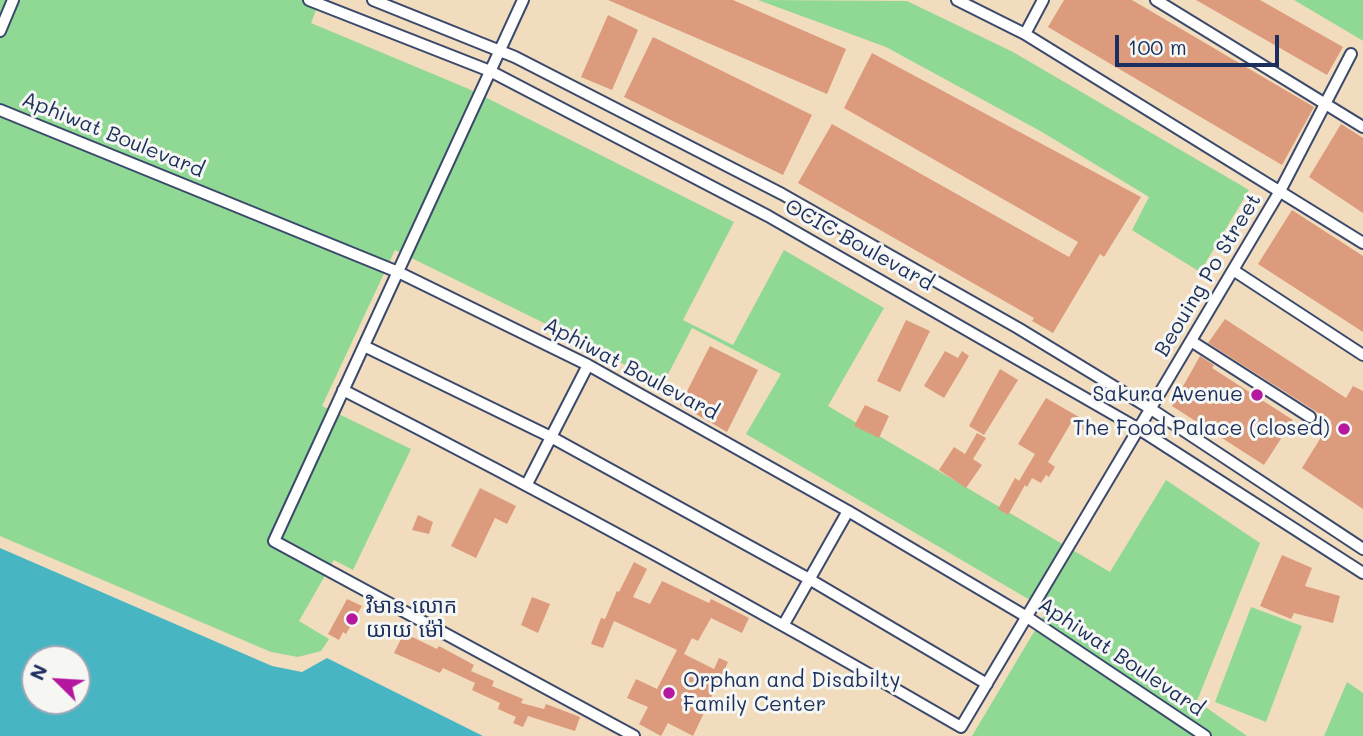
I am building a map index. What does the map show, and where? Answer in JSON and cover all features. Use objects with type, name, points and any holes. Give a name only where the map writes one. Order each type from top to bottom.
[{"type":"street","points":[[0,31],[13,0]]},
{"type":"street","name":"OCIC Boulevard","points":[[309,0],[490,71],[768,216],[1139,429],[1363,573]]},
{"type":"street","name":"OCIC Boulevard","points":[[373,0],[500,50],[782,194],[1017,328],[1151,409],[1363,549]]},
{"type":"street","points":[[523,0],[274,541],[634,736]]},
{"type":"street","points":[[957,0],[1024,34],[1363,243]]},
{"type":"street","points":[[1024,34],[1044,0]]},
{"type":"street","points":[[1156,0],[1363,127]]},
{"type":"street","name":"Beouing Po Street","points":[[784,624],[961,727],[1280,191],[1351,54]]},
{"type":"street","name":"Aphiwat Boulevard","points":[[0,110],[398,272],[588,365],[848,511],[1027,617],[1205,736]]},
{"type":"street","points":[[1233,270],[1363,355]]},
{"type":"street","points":[[1191,341],[1310,417]]},
{"type":"street","points":[[364,346],[551,437],[809,579],[987,684]]},
{"type":"street","points":[[527,484],[588,365]]},
{"type":"street","points":[[344,390],[527,484],[784,624],[848,511]]},
{"type":"green space","points":[[0,0],[320,0],[311,23],[469,89],[734,222],[683,320],[733,345],[784,250],[884,308],[828,406],[1110,572],[1166,480],[1260,543],[1197,701],[1247,736],[972,736],[1047,610],[746,434],[781,374],[692,328],[662,386],[597,349],[395,250],[322,406],[411,449],[353,570],[334,560],[299,621],[329,639],[321,651],[298,657],[271,652],[0,536]]},
{"type":"green space","points":[[758,0],[907,1],[1013,52],[1249,190],[1200,272],[1132,230],[1149,197],[1042,132],[886,47]]},
{"type":"green space","points":[[1294,0],[1363,0],[1363,41],[1360,39]]},
{"type":"green space","points":[[1251,607],[1302,626],[1266,722],[1215,702]]},
{"type":"green space","points":[[1347,682],[1363,693],[1363,736],[1324,736]]},
{"type":"water","points":[[0,548],[272,666],[302,672],[327,658],[483,736],[0,736]]},
{"type":"building","points":[[608,0],[733,0],[846,49],[827,94]]},
{"type":"building","points":[[1064,0],[1132,0],[1314,107],[1282,165],[1048,27]]},
{"type":"building","points":[[1196,0],[1260,0],[1343,47],[1327,75]]},
{"type":"building","points":[[608,15],[638,30],[612,90],[581,77]]},
{"type":"building","points":[[653,37],[812,115],[783,175],[624,97]]},
{"type":"building","points":[[872,53],[1141,197],[1104,257],[1100,254],[1053,333],[1032,321],[1034,318],[798,183],[832,124],[1069,257],[1078,242],[844,108]]},
{"type":"building","points":[[1341,124],[1363,138],[1363,213],[1309,177]]},
{"type":"building","points":[[1292,210],[1363,256],[1363,332],[1258,264]]},
{"type":"building","points":[[1225,319],[1346,398],[1353,386],[1363,391],[1363,509],[1302,468],[1331,421],[1208,343]]},
{"type":"building","points":[[906,320],[930,331],[900,392],[877,381]]},
{"type":"building","points":[[710,346],[758,370],[727,432],[680,405]]},
{"type":"building","points":[[945,351],[958,358],[962,351],[969,356],[944,398],[924,386]]},
{"type":"building","points":[[1200,356],[1214,365],[1212,368],[1293,420],[1264,465],[1172,406]]},
{"type":"building","points":[[1000,369],[1018,380],[984,435],[969,426]]},
{"type":"building","points":[[1046,398],[1098,428],[1093,436],[1071,423],[1048,462],[1055,467],[1049,477],[1046,475],[1041,483],[1032,478],[1008,515],[998,509],[1015,478],[1019,481],[1035,454],[1018,444]]},
{"type":"building","points":[[865,405],[889,416],[879,438],[854,426]]},
{"type":"building","points":[[977,433],[986,438],[973,459],[982,465],[966,488],[939,470],[954,447],[965,454]]},
{"type":"building","points":[[480,488],[516,506],[507,524],[495,518],[476,558],[451,546]]},
{"type":"building","points":[[418,515],[433,522],[429,534],[412,530]]},
{"type":"building","points":[[1282,555],[1312,568],[1305,586],[1340,596],[1333,623],[1294,613],[1291,619],[1260,606]]},
{"type":"building","points":[[634,562],[647,569],[633,597],[650,604],[662,581],[709,603],[711,599],[749,618],[742,633],[711,618],[698,641],[692,638],[684,654],[714,669],[719,658],[728,662],[693,736],[668,723],[661,736],[639,724],[648,707],[627,698],[636,679],[657,689],[677,650],[614,621],[603,648],[591,644],[601,618],[605,619]]},
{"type":"building","points":[[532,597],[550,604],[538,633],[521,625]]},
{"type":"building","points":[[347,599],[362,606],[346,634],[343,632],[339,640],[328,634]]},
{"type":"building","points":[[404,633],[437,649],[439,646],[474,665],[471,671],[494,681],[492,686],[523,699],[521,703],[544,709],[546,704],[580,717],[575,731],[528,716],[523,727],[513,723],[516,717],[498,709],[500,703],[472,690],[475,683],[443,668],[440,673],[394,653]]},
{"type":"place","name":"Sakura Avenue","points":[[1257,395]]},
{"type":"place","name":"The Food Palace (closed)","points":[[1344,429]]},
{"type":"place","name":"វិមាន លោក យាយ ម៉ៅ","points":[[352,619]]},
{"type":"place","name":"Orphan and Disabilty Family Center","points":[[669,693]]}]
